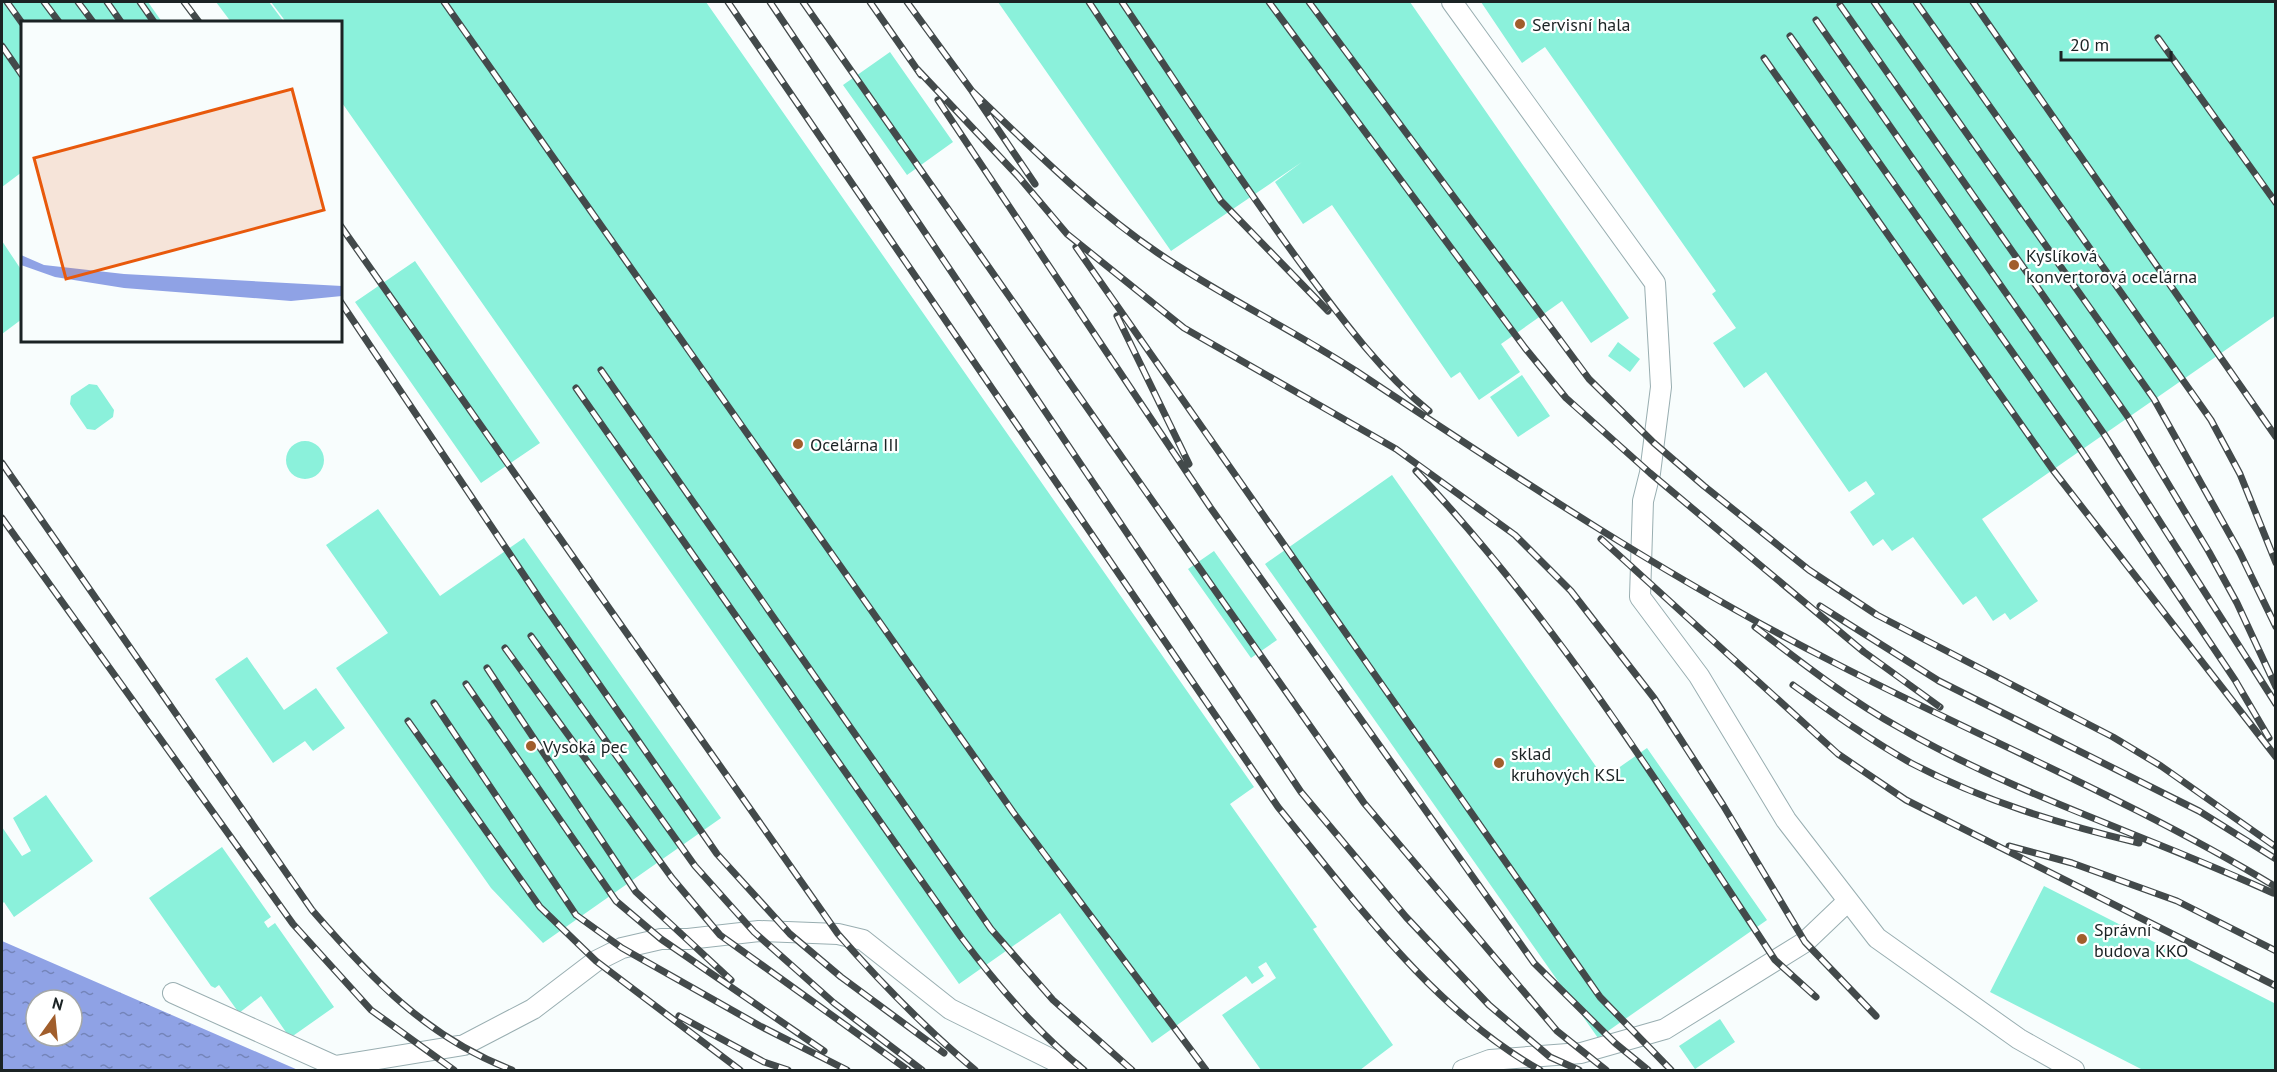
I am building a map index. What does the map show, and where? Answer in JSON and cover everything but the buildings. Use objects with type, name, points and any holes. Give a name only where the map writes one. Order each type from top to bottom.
[{"type":"lane","points":[[1452,2],[1655,282],[1661,387],[1651,463],[1642,501],[1640,597],[1699,675],[1786,820],[1877,938],[2019,1039],[2074,1071]]},
{"type":"lane","points":[[1463,1071],[1490,1060],[1581,1053],[1665,1029],[1805,942],[1848,901]]},
{"type":"lane","points":[[172,993],[332,1068],[464,1045],[533,1009],[596,961],[622,948],[661,939],[688,939],[759,932],[838,934],[863,940],[950,1009],[1072,1071]]},
{"type":"water","points":[[2,941],[298,1070],[2,1070]]},
{"type":"railway","points":[[7,2],[21,22]]},
{"type":"railway","points":[[44,2],[58,21]]},
{"type":"railway","points":[[78,2],[92,21]]},
{"type":"railway","points":[[107,2],[120,21]]},
{"type":"railway","points":[[140,2],[153,21]]},
{"type":"railway","points":[[184,2],[198,21]]},
{"type":"railway","points":[[444,2],[1013,812],[1206,1070]]},
{"type":"railway","points":[[728,2],[1278,807],[1366,916],[1431,985],[1501,1046],[1540,1070]]},
{"type":"railway","points":[[770,2],[1301,792],[1406,917],[1489,1005],[1550,1057],[1579,1070]]},
{"type":"railway","points":[[803,2],[1364,803],[1557,1031],[1606,1070]]},
{"type":"railway","points":[[870,2],[921,75]]},
{"type":"railway","points":[[907,2],[972,91],[1035,184]]},
{"type":"railway","points":[[1089,2],[1221,201],[1328,311]]},
{"type":"railway","points":[[1122,2],[1234,169],[1318,287],[1377,361],[1429,411]]},
{"type":"railway","points":[[1269,2],[1525,348],[1566,398],[1650,473],[1864,652],[1940,707]]},
{"type":"railway","points":[[1309,2],[1589,379],[1654,443],[1809,570],[1877,615],[2113,737],[2161,766],[2276,847]]},
{"type":"railway","points":[[1874,2],[2154,399],[2240,553],[2276,627]]},
{"type":"railway","points":[[1916,2],[2211,420],[2240,474],[2276,563]]},
{"type":"railway","points":[[1973,2],[2276,437]]},
{"type":"railway","points":[[1840,5],[2128,417],[2237,603],[2276,687]]},
{"type":"railway","points":[[1816,20],[2104,434],[2276,704]]},
{"type":"railway","points":[[1790,36],[2081,450],[2235,680],[2269,738]]},
{"type":"railway","points":[[2158,38],[2276,203]]},
{"type":"railway","points":[[2,46],[21,74]]},
{"type":"railway","points":[[1764,58],[2053,470],[2276,757]]},
{"type":"railway","points":[[917,69],[1018,176],[1067,234],[1184,328],[1396,449],[1515,535],[1571,591],[1654,698],[1723,805],[1805,942],[1876,1016]]},
{"type":"railway","points":[[972,91],[1085,196],[1158,253],[1356,371],[1647,559],[1829,660],[2111,797],[2222,855],[2276,887]]},
{"type":"railway","points":[[938,100],[1210,507],[1534,963],[1615,1043],[1648,1070]]},
{"type":"railway","points":[[342,228],[838,934],[904,1005],[975,1070]]},
{"type":"railway","points":[[1076,247],[1600,997],[1671,1070]]},
{"type":"railway","points":[[342,304],[546,608],[717,854],[790,934],[841,977],[944,1053]]},
{"type":"railway","points":[[1117,316],[1189,464]]},
{"type":"railway","points":[[601,370],[991,929],[1053,1000],[1132,1070]]},
{"type":"railway","points":[[576,388],[961,937],[1018,1007],[1084,1070]]},
{"type":"railway","points":[[2,463],[312,910],[379,982],[426,1023],[453,1041],[512,1070]]},
{"type":"railway","points":[[1416,471],[1467,528],[1562,646],[1649,770],[1775,960],[1816,997]]},
{"type":"railway","points":[[2,518],[293,924],[371,1010],[454,1070]]},
{"type":"railway","points":[[1601,539],[1838,754],[1906,800],[2276,986]]},
{"type":"railway","points":[[1820,606],[1939,681],[2199,811],[2276,859]]},
{"type":"railway","points":[[1755,627],[1862,705],[1945,752],[2037,795],[2273,893]]},
{"type":"railway","points":[[531,636],[695,866],[754,932],[834,1003],[922,1070]]},
{"type":"railway","points":[[505,648],[672,878],[720,935],[908,1070]]},
{"type":"railway","points":[[487,668],[636,892],[731,980]]},
{"type":"railway","points":[[466,684],[616,901],[661,939],[824,1051]]},
{"type":"railway","points":[[1793,685],[1851,726],[1938,777],[2022,810],[2139,843]]},
{"type":"railway","points":[[434,703],[576,915],[622,948],[760,1026],[847,1070]]},
{"type":"railway","points":[[408,721],[540,907],[596,961],[740,1070]]},
{"type":"railway","points":[[2009,846],[2072,863],[2177,901],[2276,951]]},
{"type":"railway","points":[[679,1016],[764,1062],[788,1070]]},
{"type":"place","name":"Servisní hala","points":[[1520,24]]},
{"type":"place","name":"Kyslíková konvertorová ocelárna","points":[[2014,265]]},
{"type":"place","name":"Ocelárna III","points":[[798,444]]},
{"type":"place","name":"Vysoká pec","points":[[531,746]]},
{"type":"place","name":"sklad kruhových KSL","points":[[1499,763]]},
{"type":"place","name":"Správní budova KKO","points":[[2082,939]]}]
